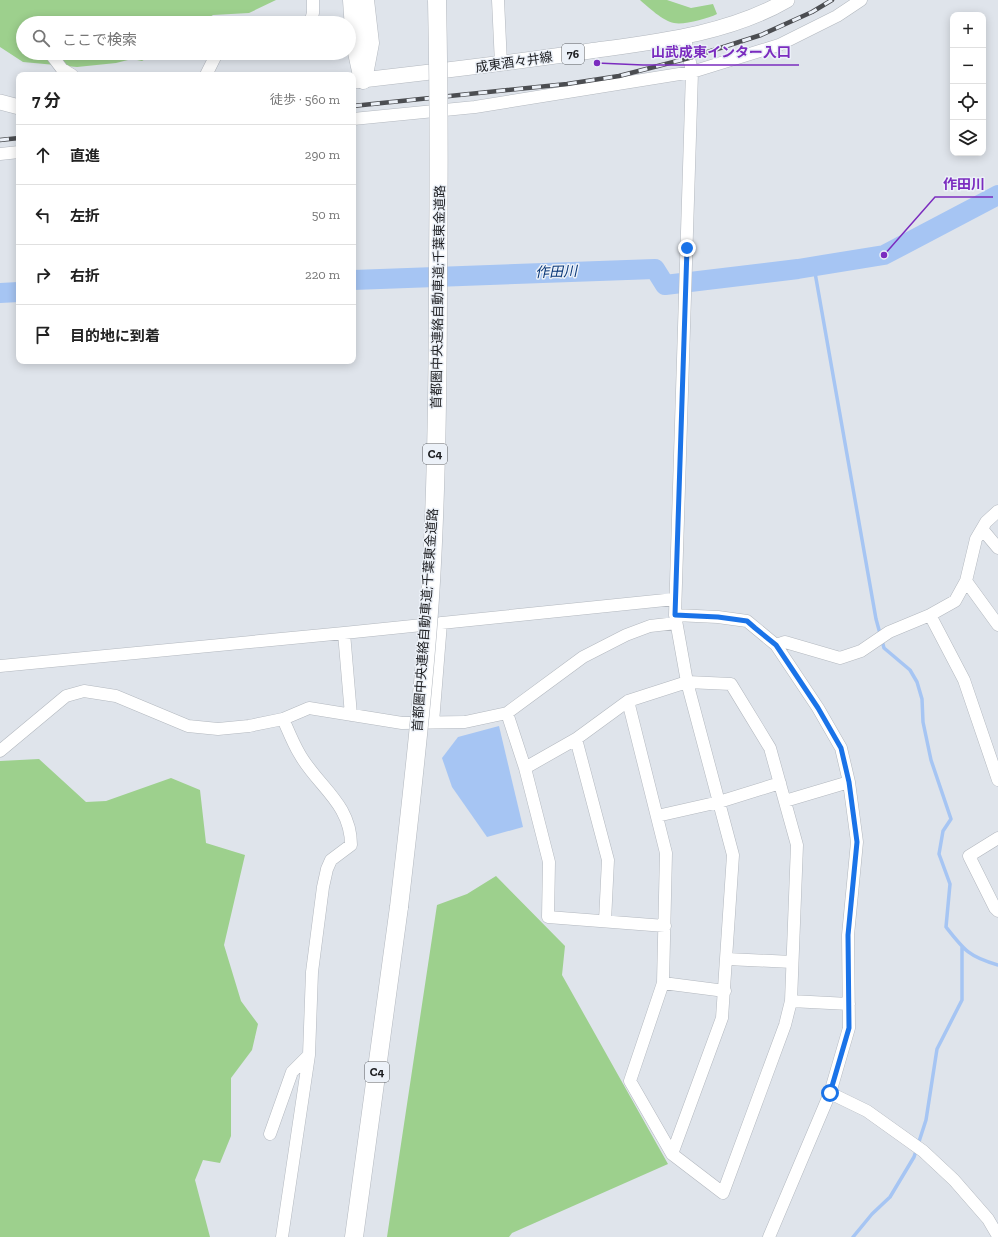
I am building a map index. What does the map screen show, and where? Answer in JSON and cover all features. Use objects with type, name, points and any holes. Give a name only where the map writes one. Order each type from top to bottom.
[{"type":"highway","points":[[352,0],[353,16]]},
{"type":"highway","points":[[358,80],[370,43],[365,0]]},
{"type":"highway","name":"首都圏中央連絡自動車道;千葉東金道路","points":[[354,1237],[411,803],[430,599],[438,352],[439,123],[437,0]]},
{"type":"highway","points":[[356,56],[358,80]]},
{"type":"main road","name":"成東酒々井線","points":[[358,80],[502,64],[685,38],[767,12],[787,0]]},
{"type":"main road","points":[[0,102],[16,106]]},
{"type":"street","points":[[312,16],[313,0]]},
{"type":"street","points":[[498,0],[502,64]]},
{"type":"street","points":[[356,119],[475,107],[692,72],[779,45],[837,16],[861,0]]},
{"type":"street","points":[[672,1154],[722,1018],[733,854],[687,682],[675,619],[692,72],[685,38]]},
{"type":"street","points":[[55,60],[62,69],[67,72]]},
{"type":"street","points":[[208,72],[214,60]]},
{"type":"street","points":[[0,154],[16,152]]},
{"type":"street","points":[[776,645],[785,642],[840,658],[861,651],[889,632],[930,615],[955,601],[966,581],[976,539],[986,522],[998,511]]},
{"type":"street","points":[[982,528],[998,548]]},
{"type":"street","points":[[966,581],[998,625]]},
{"type":"street","points":[[0,666],[344,634],[441,622],[675,599]]},
{"type":"street","points":[[930,615],[964,680],[998,780]]},
{"type":"street","points":[[0,751],[66,696],[84,691],[116,696],[188,726],[218,729],[249,726],[283,719],[309,708],[402,723],[465,722],[506,713],[582,657],[626,635],[650,626],[675,619],[718,617],[747,621],[776,645],[818,708],[841,748],[849,782],[857,842],[848,935],[849,1028],[830,1093],[769,1237]]},
{"type":"street","points":[[433,722],[441,622]]},
{"type":"street","points":[[344,634],[351,714]]},
{"type":"street","points":[[525,768],[576,739],[628,701],[687,682],[731,684],[770,748],[797,846],[790,1000],[785,1025],[723,1193],[672,1154],[630,1081],[663,983],[666,852],[628,701]]},
{"type":"street","points":[[506,713],[525,768],[549,862],[548,917],[665,926]]},
{"type":"street","points":[[282,1237],[309,1055],[312,972],[327,869],[331,860],[350,845],[351,833],[342,809],[299,753],[283,719]]},
{"type":"street","points":[[576,739],[608,860],[605,921]]},
{"type":"street","points":[[785,801],[849,782]]},
{"type":"street","points":[[657,816],[719,802],[780,783]]},
{"type":"street","points":[[998,838],[969,856],[995,908],[998,911]]},
{"type":"street","points":[[727,959],[792,962]]},
{"type":"street","points":[[663,983],[725,990]]},
{"type":"street","points":[[790,1000],[849,1004]]},
{"type":"street","points":[[270,1134],[292,1072],[309,1055]]},
{"type":"street","points":[[830,1093],[867,1111],[923,1151],[958,1185],[988,1219],[998,1236]]},
{"type":"green space","points":[[0,0],[276,0],[249,13],[212,16],[16,16],[16,57],[0,47]]},
{"type":"green space","points":[[640,0],[667,0],[691,8],[713,4],[717,14],[696,21],[674,23],[661,17]]},
{"type":"green space","points":[[20,60],[128,60],[116,63],[77,67],[23,62]]},
{"type":"green space","points":[[39,759],[86,802],[106,801],[171,778],[200,790],[206,843],[245,855],[224,945],[241,1001],[258,1024],[252,1050],[231,1078],[231,1136],[220,1163],[203,1160],[195,1180],[210,1237],[0,1237],[0,761]]},
{"type":"green space","points":[[496,876],[565,946],[562,975],[668,1164],[512,1233],[509,1237],[387,1237],[437,905],[467,894]]},
{"type":"water","points":[[499,726],[523,827],[487,837],[452,787],[442,758],[458,737]]},
{"type":"waterway","name":"作田川","points":[[356,280],[655,269],[665,285],[798,269],[884,255],[998,195]]},
{"type":"waterway","points":[[814,267],[876,619],[884,648],[910,670],[917,682],[922,699],[923,722],[931,760],[951,819],[943,831],[939,854],[950,884],[946,927],[968,952],[980,959],[998,965]]},
{"type":"waterway","name":"作田川","points":[[0,293],[16,292]]},
{"type":"waterway","points":[[853,1237],[872,1214],[890,1197],[914,1157],[926,1120],[937,1049],[962,1000],[962,947]]},
{"type":"railway","points":[[356,106],[567,84],[619,76],[689,58],[761,35],[812,12],[832,0]]},
{"type":"railway","points":[[0,140],[16,138]]},
{"type":"place","name":"山武成東インター入口","points":[[597,63]]},
{"type":"place","name":"作田川","points":[[884,255]]},
{"type":"route","points":[[687,248],[675,615],[718,617],[747,621],[776,645],[818,708],[841,748],[849,782],[857,842],[848,935],[849,1028],[830,1093]]}]
